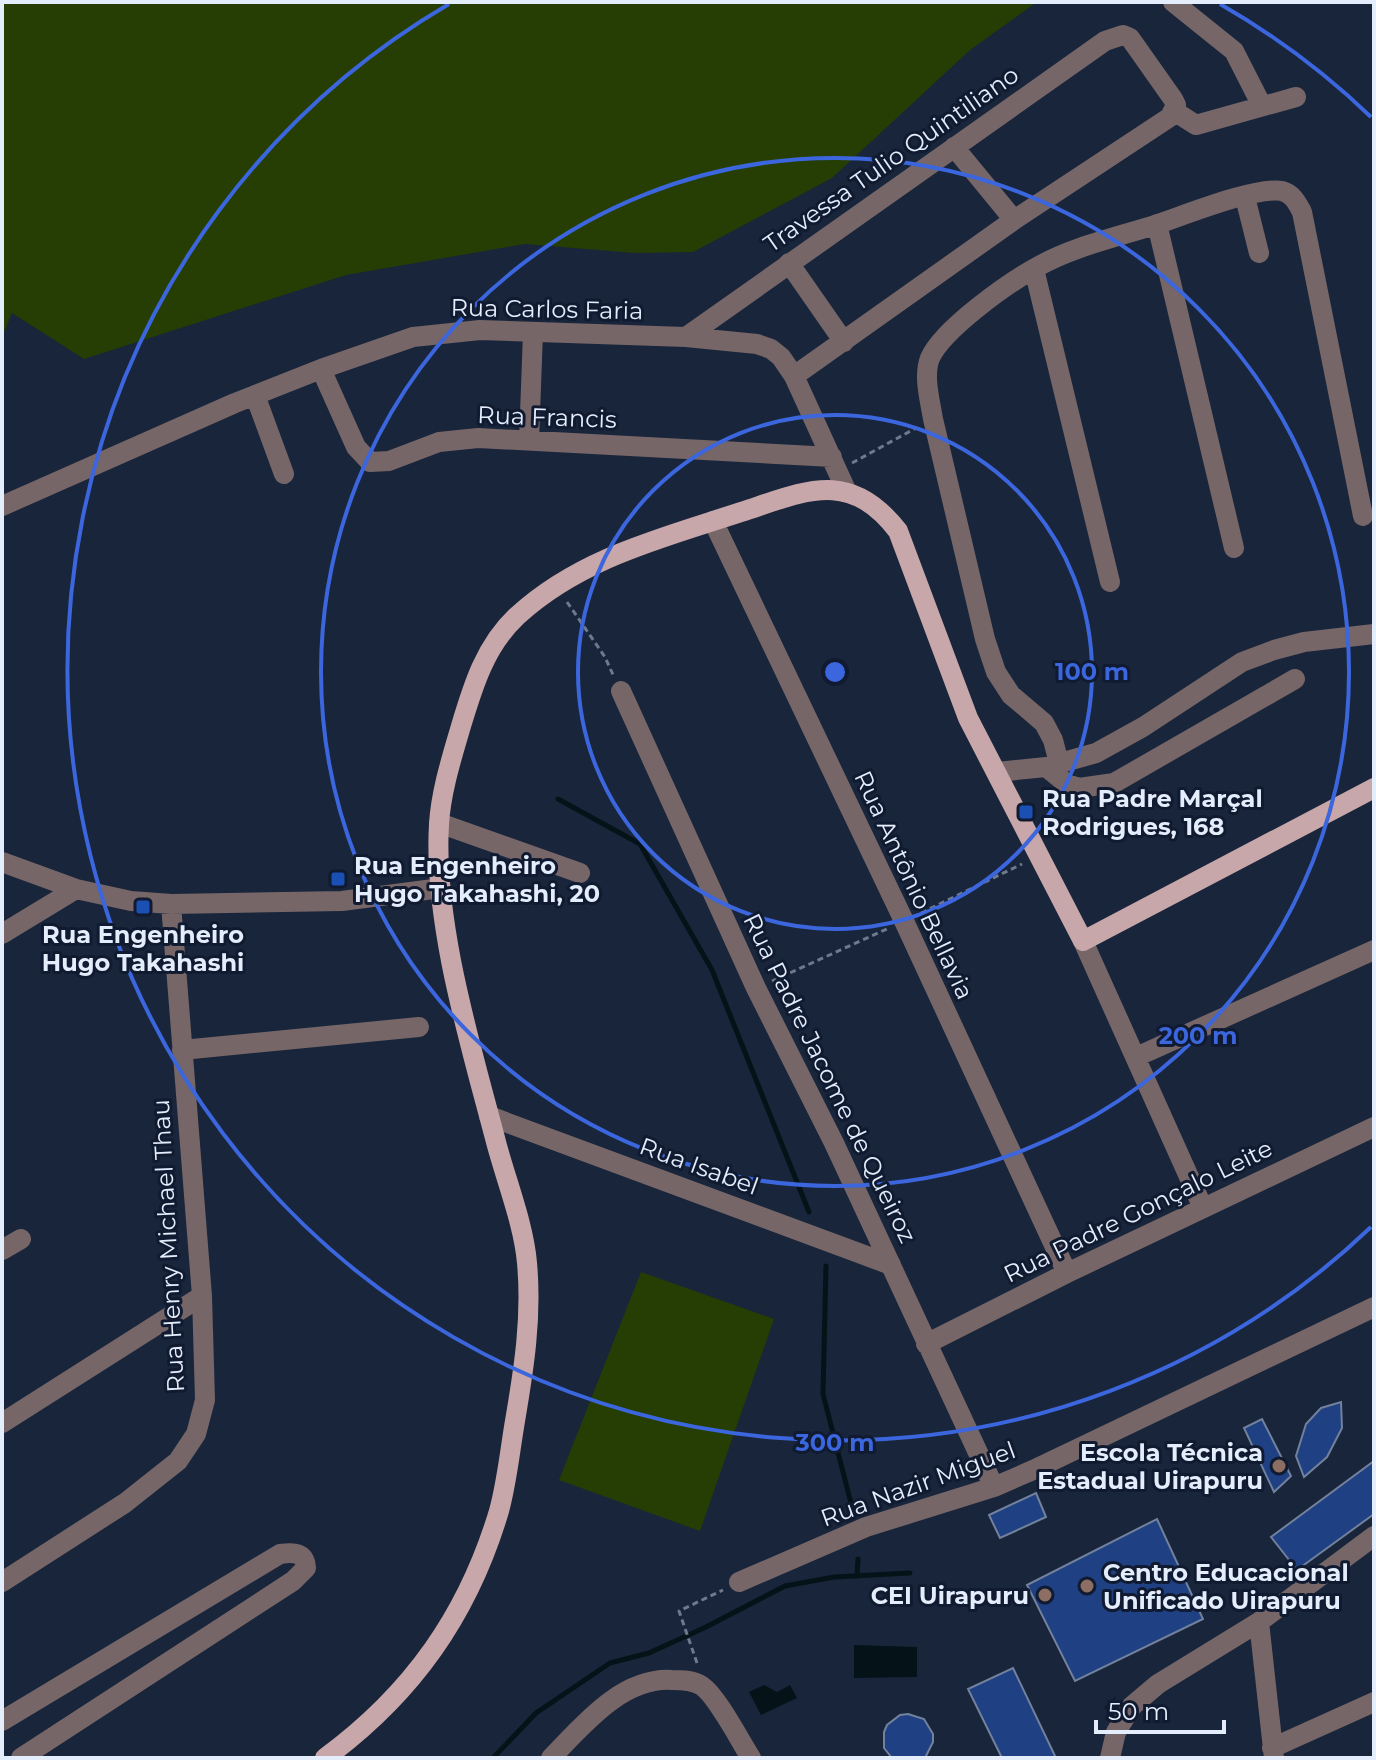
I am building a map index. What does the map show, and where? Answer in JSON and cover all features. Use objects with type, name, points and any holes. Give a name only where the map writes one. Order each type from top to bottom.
[{"type":"main road","points":[[325,1758],[359,1733],[412,1680],[441,1639],[478,1570],[500,1508],[529,1325],[528,1273],[524,1243],[464,1022],[441,888],[439,823],[459,734],[482,665],[496,639],[517,616],[575,572],[603,558],[781,498],[819,490],[846,490],[864,499],[898,531],[968,718],[1083,941],[1374,788]]},
{"type":"street","points":[[1173,2],[1234,51],[1262,106]]},
{"type":"street","name":"Travessa Tulio Quintiliano","points":[[686,337],[1105,41],[1123,35],[1130,38],[1174,105]]},
{"type":"street","points":[[794,376],[1174,105],[1196,125],[1296,97]]},
{"type":"street","points":[[954,147],[1014,220]]},
{"type":"street","points":[[1295,679],[1114,783],[1079,788],[1067,784],[1052,765],[1053,740],[1044,723],[1011,695],[996,672],[985,639],[933,419],[927,386],[929,360],[939,344],[969,314],[1034,269],[1074,251],[1210,205],[1270,190],[1285,192],[1295,199],[1302,212],[1363,516]]},
{"type":"street","points":[[1245,197],[1259,253]]},
{"type":"street","points":[[1157,224],[1234,548]]},
{"type":"street","points":[[789,263],[844,342]]},
{"type":"street","points":[[1034,269],[1110,582]]},
{"type":"street","name":"Rua Carlos Faria","points":[[2,506],[321,369],[413,337],[480,330],[686,337],[757,344],[781,357],[794,376],[846,490]]},
{"type":"street","points":[[529,441],[533,332]]},
{"type":"street","name":"Rua Francis","points":[[321,369],[356,447],[370,462],[389,461],[439,442],[460,439],[529,441],[835,464]]},
{"type":"street","points":[[255,395],[284,474]]},
{"type":"street","name":"Rua Antônio Bellavia","points":[[713,521],[904,921],[1067,1273]]},
{"type":"street","points":[[997,772],[1052,765],[1096,753],[1242,662],[1304,642],[1374,634]]},
{"type":"street","name":"Rua Padre Jacome de Queiroz","points":[[621,691],[756,988],[891,1265],[994,1487]]},
{"type":"street","points":[[439,823],[580,873]]},
{"type":"street","points":[[2,862],[76,889],[131,901],[171,904],[342,901],[441,888]]},
{"type":"street","points":[[2,934],[76,889]]},
{"type":"street","name":"Rua Henry Michael Thau","points":[[2,1582],[125,1503],[178,1461],[196,1434],[205,1400],[202,1296],[171,904]]},
{"type":"street","points":[[1083,941],[1203,1208]]},
{"type":"street","points":[[1136,1057],[1374,950]]},
{"type":"street","points":[[182,1050],[419,1027]]},
{"type":"street","name":"Rua Isabel","points":[[489,1116],[891,1265]]},
{"type":"street","name":"Rua Padre Gonçalo Leite","points":[[926,1344],[1067,1273],[1374,1127]]},
{"type":"street","points":[[2,1250],[21,1239]]},
{"type":"street","points":[[2,1423],[202,1296]]},
{"type":"street","name":"Rua Nazir Miguel","points":[[739,1582],[866,1527],[994,1487],[1374,1307]]},
{"type":"street","points":[[1110,1758],[1116,1732],[1132,1706],[1158,1684],[1259,1622],[1374,1536]]},
{"type":"street","points":[[2,1721],[280,1554],[300,1554],[305,1561],[306,1568],[293,1581],[21,1758]]},
{"type":"street","points":[[1259,1622],[1273,1753],[1374,1702]]},
{"type":"street","points":[[551,1758],[614,1699],[637,1684],[659,1679],[687,1680],[703,1686],[751,1758]]},
{"type":"path","points":[[835,464],[933,419]]},
{"type":"path","points":[[554,587],[578,615],[605,657]]},
{"type":"path","points":[[756,988],[1040,855]]},
{"type":"path","points":[[693,1652],[679,1611],[739,1582]]},
{"type":"green space","points":[[2,2],[1037,2],[970,50],[832,178],[693,252],[635,253],[525,244],[346,275],[84,359],[12,313],[2,337]]},
{"type":"green space","points":[[641,1272],[774,1319],[700,1531],[559,1480]]},
{"type":"shaded area","points":[[854,1645],[917,1647],[917,1677],[854,1678]]},
{"type":"shaded area","points":[[764,1685],[777,1692],[790,1685],[797,1698],[761,1715],[749,1692]]},
{"type":"building","points":[[1341,1402],[1342,1428],[1327,1457],[1304,1477],[1296,1456],[1306,1424],[1321,1408]]},
{"type":"building","points":[[1262,1419],[1291,1476],[1274,1492],[1244,1428]]},
{"type":"building","points":[[1374,1461],[1374,1514],[1297,1570],[1271,1537]]},
{"type":"building","points":[[1036,1493],[1046,1517],[1000,1538],[989,1515]]},
{"type":"building","points":[[1157,1519],[1203,1619],[1075,1681],[1027,1585]]},
{"type":"building","points":[[1013,1668],[1056,1758],[1002,1758],[968,1689]]},
{"type":"building","points":[[900,1715],[924,1719],[933,1734],[933,1742],[925,1758],[892,1758],[884,1748],[887,1725]]},
{"type":"waterway","points":[[558,799],[640,844],[712,970],[809,1212]]},
{"type":"waterway","points":[[826,1266],[823,1394],[852,1507]]},
{"type":"waterway","points":[[857,1576],[858,1559]]},
{"type":"waterway","points":[[493,1758],[536,1713],[610,1663],[649,1653],[785,1586],[834,1577],[910,1573]]},
{"type":"place","name":"Rua Padre Marçal Rodrigues, 168","points":[[1026,812]]},
{"type":"place","name":"Rua Engenheiro Hugo Takahashi, 20","points":[[338,879]]},
{"type":"place","name":"Rua Engenheiro Hugo Takahashi","points":[[143,907]]},
{"type":"place","name":"Escola Técnica Estadual Uirapuru","points":[[1279,1466]]},
{"type":"place","name":"Centro Educacional Unificado Uirapuru","points":[[1087,1586]]},
{"type":"place","name":"CEI Uirapuru","points":[[1045,1595]]}]
